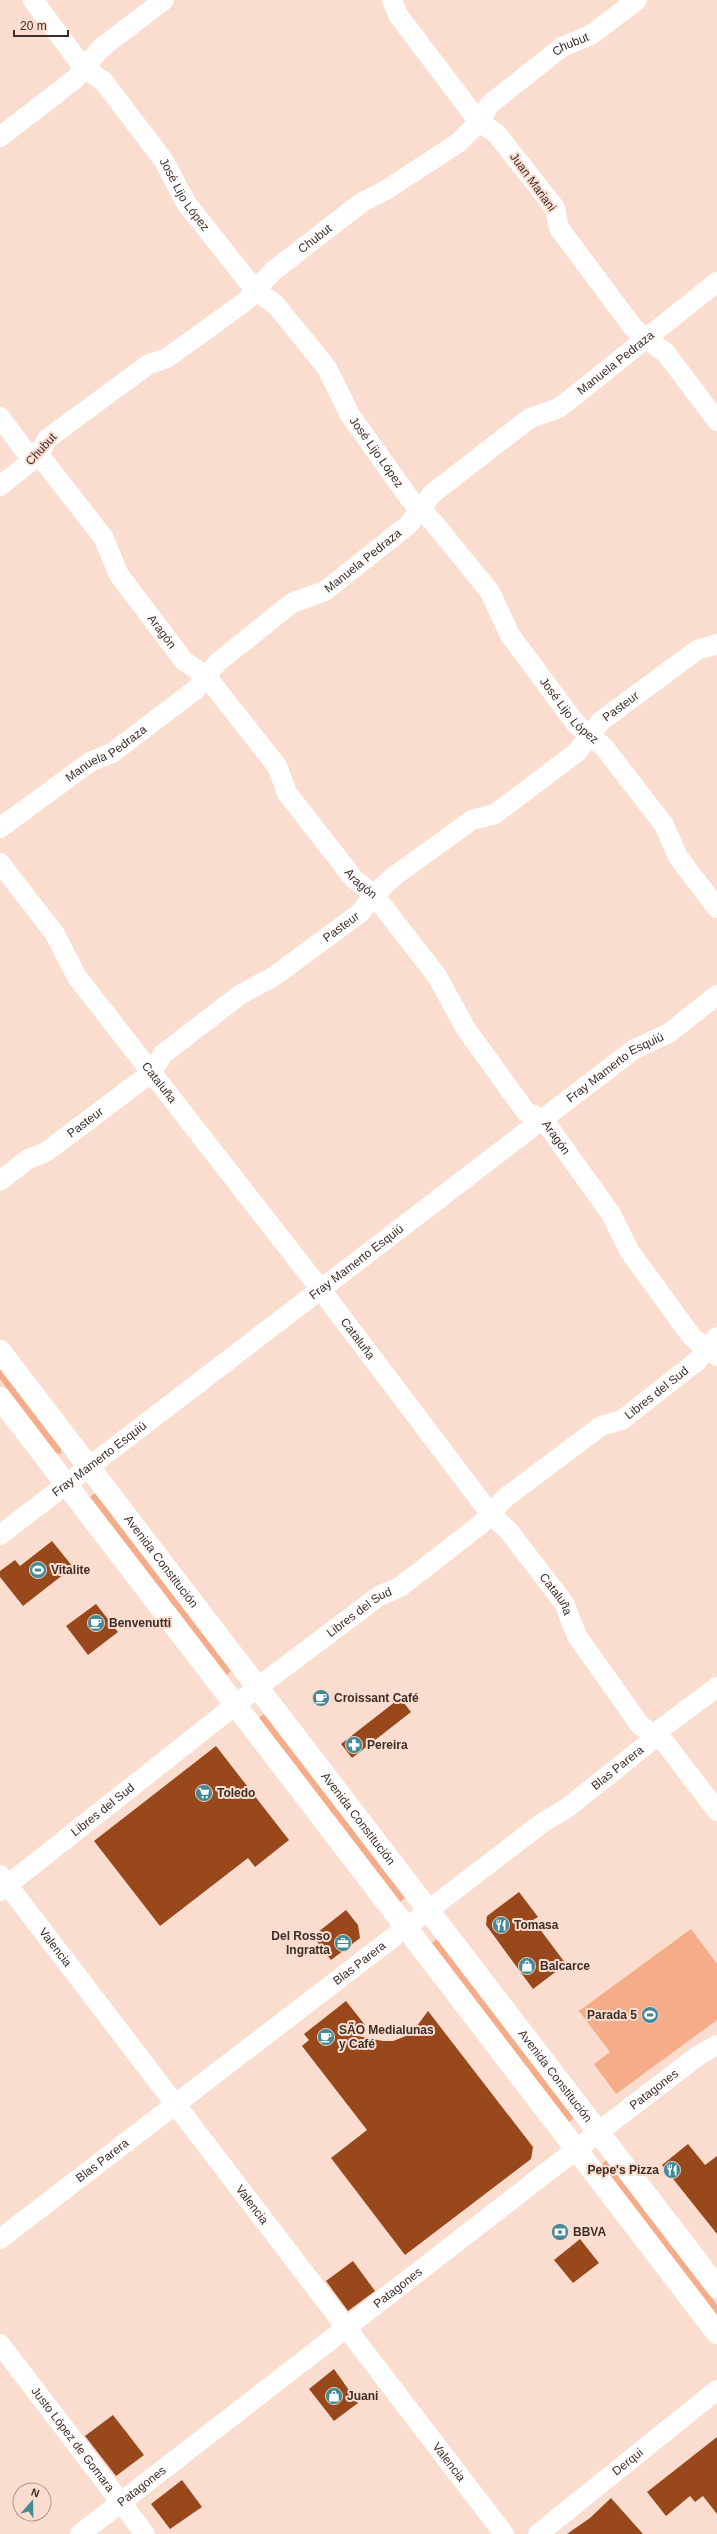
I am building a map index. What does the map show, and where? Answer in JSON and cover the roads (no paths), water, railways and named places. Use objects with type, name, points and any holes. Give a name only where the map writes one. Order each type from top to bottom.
[{"type":"main road","name":"Avenida Constitución","points":[[0,1351],[717,2287]]},
{"type":"main road","points":[[0,1398],[717,2333]]},
{"type":"street","name":"José Lijo López","points":[[33,0],[83,67],[108,88],[164,161],[186,203],[255,290],[275,304],[327,368],[350,415],[410,499],[421,509],[490,592],[510,635],[576,724],[604,747],[664,825],[678,856],[717,908]]},
{"type":"street","points":[[0,137],[75,79],[83,67],[101,48],[164,0]]},
{"type":"street","name":"Juan Mariani","points":[[392,0],[398,15],[479,122],[496,132],[555,208],[559,228],[632,326],[645,339],[664,352],[717,421]]},
{"type":"street","name":"Chubut","points":[[0,486],[39,455],[47,439],[149,364],[167,358],[246,301],[272,271],[361,203],[386,190],[458,143],[479,122],[490,104],[562,47],[591,35],[637,0]]},
{"type":"street","name":"Manuela Pedraza","points":[[0,828],[90,762],[112,753],[195,690],[217,663],[292,603],[325,590],[408,525],[433,493],[530,418],[559,408],[636,349],[645,339],[717,282]]},
{"type":"street","name":"Aragón","points":[[0,417],[26,451],[39,455],[103,537],[119,575],[184,661],[206,676],[277,766],[292,799],[354,879],[374,895],[437,976],[466,1029],[526,1112],[544,1119],[611,1214],[630,1252],[692,1337],[714,1347]]},
{"type":"street","name":"Pasteur","points":[[0,1181],[28,1159],[46,1152],[152,1072],[163,1054],[241,994],[273,977],[360,913],[374,895],[393,877],[472,820],[495,814],[577,752],[601,721],[697,650],[717,644]]},
{"type":"street","name":"Cataluña","points":[[0,863],[55,934],[77,977],[321,1290],[492,1516],[508,1530],[564,1603],[577,1636],[640,1725],[666,1744],[717,1811]]},
{"type":"street","name":"Fray Mamerto Esquiú","points":[[0,1535],[88,1466],[321,1290],[633,1050],[669,1033],[717,995]]},
{"type":"street","name":"Libres del Sud","points":[[3,1883],[379,1596],[400,1587],[492,1516],[505,1498],[601,1426],[622,1420],[714,1347]]},
{"type":"street","name":"Blas Parera","points":[[0,2239],[407,1929],[542,1823],[567,1808],[646,1745],[662,1728],[717,1687]]},
{"type":"street","name":"Valencia","points":[[3,1883],[176,2104],[504,2534]]},
{"type":"street","name":"Patagones","points":[[80,2534],[348,2329],[699,2055],[717,2044]]},
{"type":"street","name":"Justo López de Gomara","points":[[0,2344],[145,2534]]},
{"type":"street","name":"Derqui","points":[[538,2534],[717,2390]]},
{"type":"place","name":"Vitalite","points":[[38,1570]]},
{"type":"place","name":"Benvenutti","points":[[96,1623]]},
{"type":"place","name":"Croissant Café","points":[[321,1698]]},
{"type":"place","name":"Pereira","points":[[354,1745]]},
{"type":"place","name":"Toledo","points":[[204,1793]]},
{"type":"place","name":"Tomasa","points":[[501,1925]]},
{"type":"place","name":"Del Rosso Ingratta","points":[[343,1943]]},
{"type":"place","name":"Balcarce","points":[[527,1966]]},
{"type":"place","name":"Parada 5","points":[[650,2015]]},
{"type":"place","name":"SÃO Medialunas y Café","points":[[326,2037]]},
{"type":"place","name":"Pepe's Pizza","points":[[672,2170]]},
{"type":"place","name":"BBVA","points":[[560,2232]]},
{"type":"place","name":"Juani","points":[[334,2396]]}]
